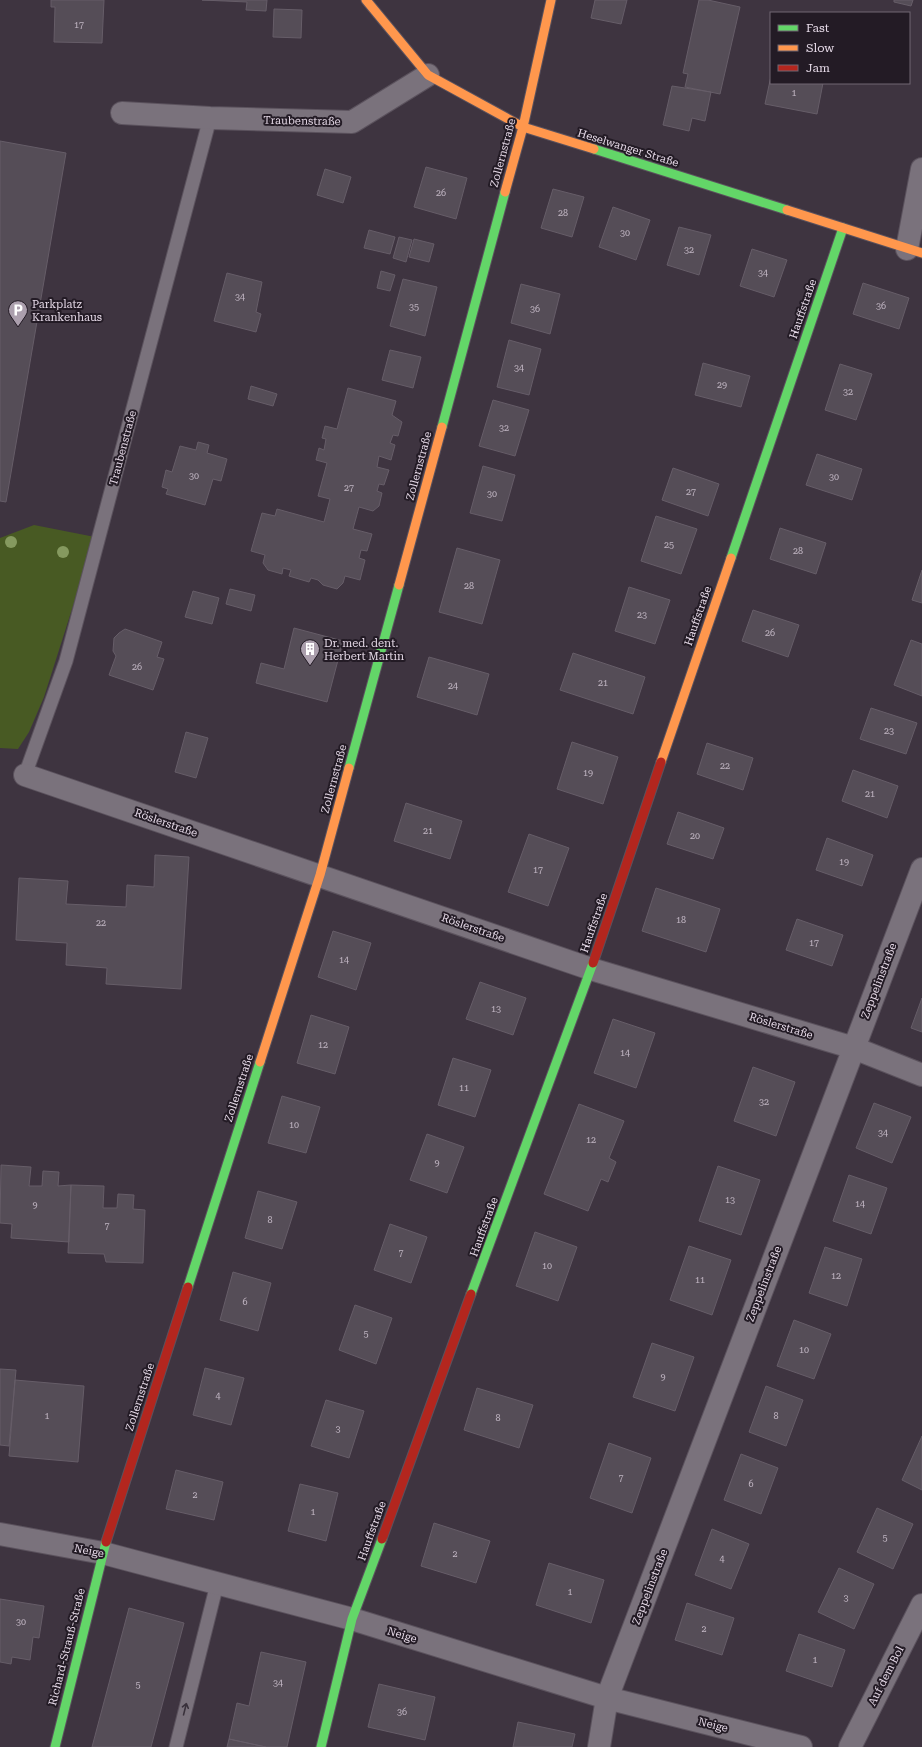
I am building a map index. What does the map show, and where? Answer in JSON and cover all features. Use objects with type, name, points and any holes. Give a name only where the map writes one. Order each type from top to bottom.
[{"type":"street","name":"Heselwanger Straße","points":[[366,0],[428,74],[523,127],[915,251]]},
{"type":"street","name":"Zollernstraße","points":[[103,1553],[320,875],[523,127],[551,0]]},
{"type":"street","name":"Traubenstraße","points":[[122,113],[210,118],[352,122],[428,74]]},
{"type":"street","points":[[915,251],[922,169]]},
{"type":"street","name":"Hauffstraße","points":[[321,1747],[352,1619],[591,969],[843,228]]},
{"type":"street","name":"Röslerstraße","points":[[25,775],[591,969],[854,1048],[922,1075]]},
{"type":"street","name":"Zeppelinstraße","points":[[599,1747],[607,1698],[922,869]]},
{"type":"street","name":"Neige","points":[[0,1534],[103,1553],[352,1619],[607,1698],[801,1747]]},
{"type":"street","name":"Richard-Strauß-Straße","points":[[55,1747],[103,1553]]},
{"type":"street","name":"Auf dem Bol","points":[[850,1747],[922,1605]]},
{"type":"lane","name":"Traubenstraße","points":[[25,775],[66,661],[210,118]]},
{"type":"lane","points":[[176,1747],[217,1584]]},
{"type":"green space","points":[[34,525],[95,537],[44,697],[29,732],[18,749],[0,748],[0,538]]},
{"type":"building","points":[[51,0],[104,0],[102,43],[54,42],[55,7],[51,7]]},
{"type":"building","points":[[202,0],[267,0],[266,11],[246,10],[247,2]]},
{"type":"building","points":[[595,0],[627,0],[621,24],[591,18]]},
{"type":"building","points":[[699,0],[708,0],[740,7],[720,94],[685,87],[688,74],[683,73]]},
{"type":"building","points":[[894,0],[913,0],[911,6],[894,2]]},
{"type":"building","points":[[274,9],[302,10],[301,38],[273,37]]},
{"type":"building","points":[[770,81],[770,84],[823,84],[817,114],[765,104]]},
{"type":"building","points":[[672,86],[711,92],[705,121],[692,118],[689,131],[663,125]]},
{"type":"building","name":"Parkplatz Krankenhaus","points":[[0,141],[66,153],[6,502],[0,501]]},
{"type":"building","points":[[426,167],[467,178],[456,219],[414,207]]},
{"type":"building","points":[[325,169],[351,177],[343,203],[317,195]]},
{"type":"building","points":[[553,189],[584,197],[572,237],[541,228]]},
{"type":"building","points":[[613,207],[650,220],[636,260],[599,247]]},
{"type":"building","points":[[679,227],[711,235],[699,275],[667,265]]},
{"type":"building","points":[[369,230],[395,237],[390,254],[364,248]]},
{"type":"building","points":[[399,237],[412,240],[406,262],[393,258]]},
{"type":"building","points":[[414,239],[434,244],[429,262],[409,257]]},
{"type":"building","points":[[752,249],[787,260],[774,297],[740,286]]},
{"type":"building","points":[[381,271],[395,275],[390,291],[377,288]]},
{"type":"building","points":[[227,273],[262,282],[256,312],[261,314],[256,332],[214,321]]},
{"type":"building","points":[[403,279],[437,287],[425,336],[390,326]]},
{"type":"building","points":[[863,283],[909,298],[899,329],[853,314]]},
{"type":"building","points":[[521,284],[560,294],[550,334],[511,323]]},
{"type":"building","points":[[509,340],[541,349],[529,395],[497,387]]},
{"type":"building","points":[[390,350],[421,357],[413,388],[382,380]]},
{"type":"building","points":[[703,363],[750,376],[741,407],[695,395]]},
{"type":"building","points":[[840,364],[872,374],[856,420],[825,410]]},
{"type":"building","points":[[251,386],[277,394],[273,406],[248,399]]},
{"type":"building","points":[[348,388],[396,401],[392,415],[402,422],[398,436],[393,435],[390,443],[395,445],[391,460],[379,456],[377,467],[389,470],[384,485],[379,484],[377,491],[382,493],[379,506],[373,511],[359,507],[353,529],[372,534],[367,551],[361,550],[359,558],[365,560],[360,580],[345,576],[343,583],[337,589],[323,585],[318,580],[311,578],[309,582],[289,576],[291,570],[283,568],[282,574],[268,570],[263,563],[265,555],[251,551],[262,513],[275,516],[277,509],[324,522],[330,499],[318,496],[327,463],[316,460],[319,448],[324,450],[326,439],[322,438],[325,426],[337,429]]},
{"type":"building","points":[[493,400],[529,410],[515,456],[479,446]]},
{"type":"building","points":[[198,442],[209,445],[207,453],[227,459],[221,481],[213,479],[205,505],[166,494],[168,489],[162,487],[166,470],[172,472],[180,446],[196,450]]},
{"type":"building","points":[[817,454],[862,469],[852,500],[806,485]]},
{"type":"building","points":[[483,466],[515,475],[502,521],[470,513]]},
{"type":"building","points":[[673,468],[719,484],[708,516],[662,500]]},
{"type":"building","points":[[656,516],[697,529],[681,574],[641,561]]},
{"type":"building","points":[[780,528],[826,543],[816,574],[770,559]]},
{"type":"building","points":[[457,548],[500,560],[482,624],[439,612]]},
{"type":"building","points":[[922,570],[922,603],[912,600]]},
{"type":"building","points":[[629,587],[670,600],[655,644],[615,631]]},
{"type":"building","points":[[230,589],[255,595],[251,611],[226,604]]},
{"type":"building","points":[[193,591],[219,598],[212,624],[185,617]]},
{"type":"building","points":[[753,610],[799,625],[788,657],[742,641]]},
{"type":"building","name":"Dr. med. dent. Herbert Martin","points":[[294,628],[343,641],[327,702],[256,683],[261,663],[284,669]]},
{"type":"building","points":[[125,629],[162,642],[157,657],[164,659],[153,690],[109,675],[116,656],[113,651],[114,638]]},
{"type":"building","points":[[911,640],[922,644],[922,696],[894,685]]},
{"type":"building","points":[[573,653],[645,677],[633,714],[560,690]]},
{"type":"building","points":[[429,657],[489,674],[477,715],[417,697]]},
{"type":"building","points":[[871,708],[917,723],[906,754],[860,739]]},
{"type":"building","points":[[186,732],[208,738],[196,778],[175,772]]},
{"type":"building","points":[[572,742],[618,757],[603,804],[557,789]]},
{"type":"building","points":[[707,743],[753,758],[743,790],[697,774]]},
{"type":"building","points":[[853,770],[898,786],[887,818],[842,801]]},
{"type":"building","points":[[406,803],[462,821],[450,859],[394,841]]},
{"type":"building","points":[[678,812],[724,828],[713,859],[667,844]]},
{"type":"building","points":[[529,834],[569,848],[548,906],[508,892]]},
{"type":"building","points":[[827,838],[873,855],[862,886],[816,870]]},
{"type":"building","points":[[155,855],[189,857],[181,989],[106,984],[107,968],[66,965],[67,943],[16,940],[19,878],[68,881],[66,904],[126,907],[127,885],[154,887]]},
{"type":"building","points":[[656,888],[720,909],[706,952],[642,931]]},
{"type":"building","points":[[797,919],[843,935],[832,966],[786,950]]},
{"type":"building","points":[[333,931],[371,943],[356,990],[318,977]]},
{"type":"building","points":[[480,982],[526,998],[513,1035],[466,1019]]},
{"type":"building","points":[[922,998],[922,1032],[911,1028]]},
{"type":"building","points":[[311,1015],[349,1027],[335,1074],[297,1063]]},
{"type":"building","points":[[613,1019],[655,1033],[636,1088],[594,1073]]},
{"type":"building","points":[[453,1058],[491,1070],[475,1117],[438,1105]]},
{"type":"building","points":[[753,1067],[795,1082],[776,1136],[734,1121]]},
{"type":"building","points":[[282,1096],[320,1107],[306,1153],[268,1143]]},
{"type":"building","points":[[874,1103],[911,1117],[892,1163],[856,1148]]},
{"type":"building","points":[[579,1104],[624,1121],[609,1158],[616,1162],[608,1182],[601,1179],[588,1211],[544,1194]]},
{"type":"building","points":[[427,1134],[464,1147],[447,1193],[410,1180]]},
{"type":"building","points":[[1,1165],[31,1167],[29,1186],[42,1186],[43,1171],[59,1172],[58,1186],[71,1185],[69,1242],[11,1238],[12,1224],[0,1223]]},
{"type":"building","points":[[718,1166],[760,1180],[741,1235],[699,1221]]},
{"type":"building","points":[[849,1175],[887,1188],[871,1234],[833,1221]]},
{"type":"building","points":[[71,1185],[104,1186],[103,1208],[117,1208],[118,1194],[134,1195],[133,1209],[145,1210],[143,1263],[106,1262],[104,1254],[68,1253]]},
{"type":"building","points":[[258,1191],[297,1202],[282,1249],[245,1238]]},
{"type":"building","points":[[390,1224],[427,1237],[411,1283],[374,1270]]},
{"type":"building","points":[[535,1232],[577,1247],[558,1301],[516,1286]]},
{"type":"building","points":[[689,1246],[731,1260],[712,1315],[670,1300]]},
{"type":"building","points":[[825,1247],[862,1259],[847,1306],[809,1293]]},
{"type":"building","points":[[233,1272],[271,1283],[258,1331],[220,1320]]},
{"type":"building","points":[[355,1305],[392,1318],[376,1364],[339,1350]]},
{"type":"building","points":[[794,1320],[831,1334],[814,1379],[777,1366]]},
{"type":"building","points":[[652,1343],[694,1357],[675,1411],[633,1397]]},
{"type":"building","points":[[205,1368],[244,1378],[231,1425],[193,1415]]},
{"type":"building","points":[[0,1369],[16,1370],[9,1446],[0,1445]]},
{"type":"building","points":[[15,1380],[84,1386],[78,1462],[9,1456]]},
{"type":"building","points":[[766,1386],[803,1400],[786,1446],[749,1432]]},
{"type":"building","points":[[477,1388],[533,1405],[519,1448],[464,1430]]},
{"type":"building","points":[[326,1400],[364,1411],[349,1458],[311,1446]]},
{"type":"building","points":[[922,1436],[922,1490],[902,1480]]},
{"type":"building","points":[[609,1443],[651,1458],[632,1513],[590,1498]]},
{"type":"building","points":[[741,1454],[778,1468],[761,1514],[724,1500]]},
{"type":"building","points":[[176,1470],[223,1482],[214,1520],[166,1509]]},
{"type":"building","points":[[300,1484],[338,1493],[326,1541],[288,1531]]},
{"type":"building","points":[[877,1508],[913,1524],[893,1569],[857,1552]]},
{"type":"building","points":[[434,1523],[490,1541],[476,1583],[421,1566]]},
{"type":"building","points":[[712,1529],[749,1544],[731,1589],[695,1575]]},
{"type":"building","points":[[549,1563],[604,1580],[591,1623],[536,1605]]},
{"type":"building","points":[[839,1568],[874,1584],[854,1629],[818,1612]]},
{"type":"building","points":[[0,1599],[44,1606],[39,1638],[33,1637],[30,1660],[12,1657],[11,1664],[0,1662]]},
{"type":"building","points":[[687,1603],[734,1618],[722,1655],[675,1640]]},
{"type":"building","points":[[129,1608],[184,1623],[151,1747],[92,1747]]},
{"type":"building","points":[[799,1634],[845,1650],[832,1687],[786,1671]]},
{"type":"building","points":[[261,1652],[306,1662],[287,1747],[266,1747],[229,1739],[237,1703],[249,1706]]},
{"type":"building","points":[[379,1684],[435,1697],[425,1740],[368,1727]]},
{"type":"building","points":[[518,1722],[575,1734],[572,1747],[513,1747]]},
{"type":"building","points":[[229,1739],[266,1747],[227,1747]]},
{"type":"traffic: fast","points":[[594,149],[787,210]]},
{"type":"traffic: fast","points":[[442,427],[505,192]]},
{"type":"traffic: fast","points":[[731,558],[843,228]]},
{"type":"traffic: fast","points":[[349,768],[399,585]]},
{"type":"traffic: fast","points":[[471,1294],[593,963]]},
{"type":"traffic: fast","points":[[188,1287],[260,1062]]},
{"type":"traffic: fast","points":[[321,1747],[352,1619],[382,1539]]},
{"type":"traffic: fast","points":[[55,1747],[106,1542]]},
{"type":"traffic: slow","points":[[366,0],[428,75],[523,127],[594,149]]},
{"type":"traffic: slow","points":[[505,192],[523,127],[551,0]]},
{"type":"traffic: slow","points":[[787,210],[922,253]]},
{"type":"traffic: slow","points":[[399,585],[442,427]]},
{"type":"traffic: slow","points":[[661,762],[731,558]]},
{"type":"traffic: slow","points":[[260,1062],[320,875],[349,768]]},
{"type":"traffic: jam","points":[[593,963],[661,762]]},
{"type":"traffic: jam","points":[[106,1542],[188,1287]]},
{"type":"traffic: jam","points":[[382,1539],[471,1294]]},
{"type":"place","name":"Parkplatz Krankenhaus","points":[[18,327]]},
{"type":"place","name":"Dr. med. dent. Herbert Martin","points":[[310,666]]}]
